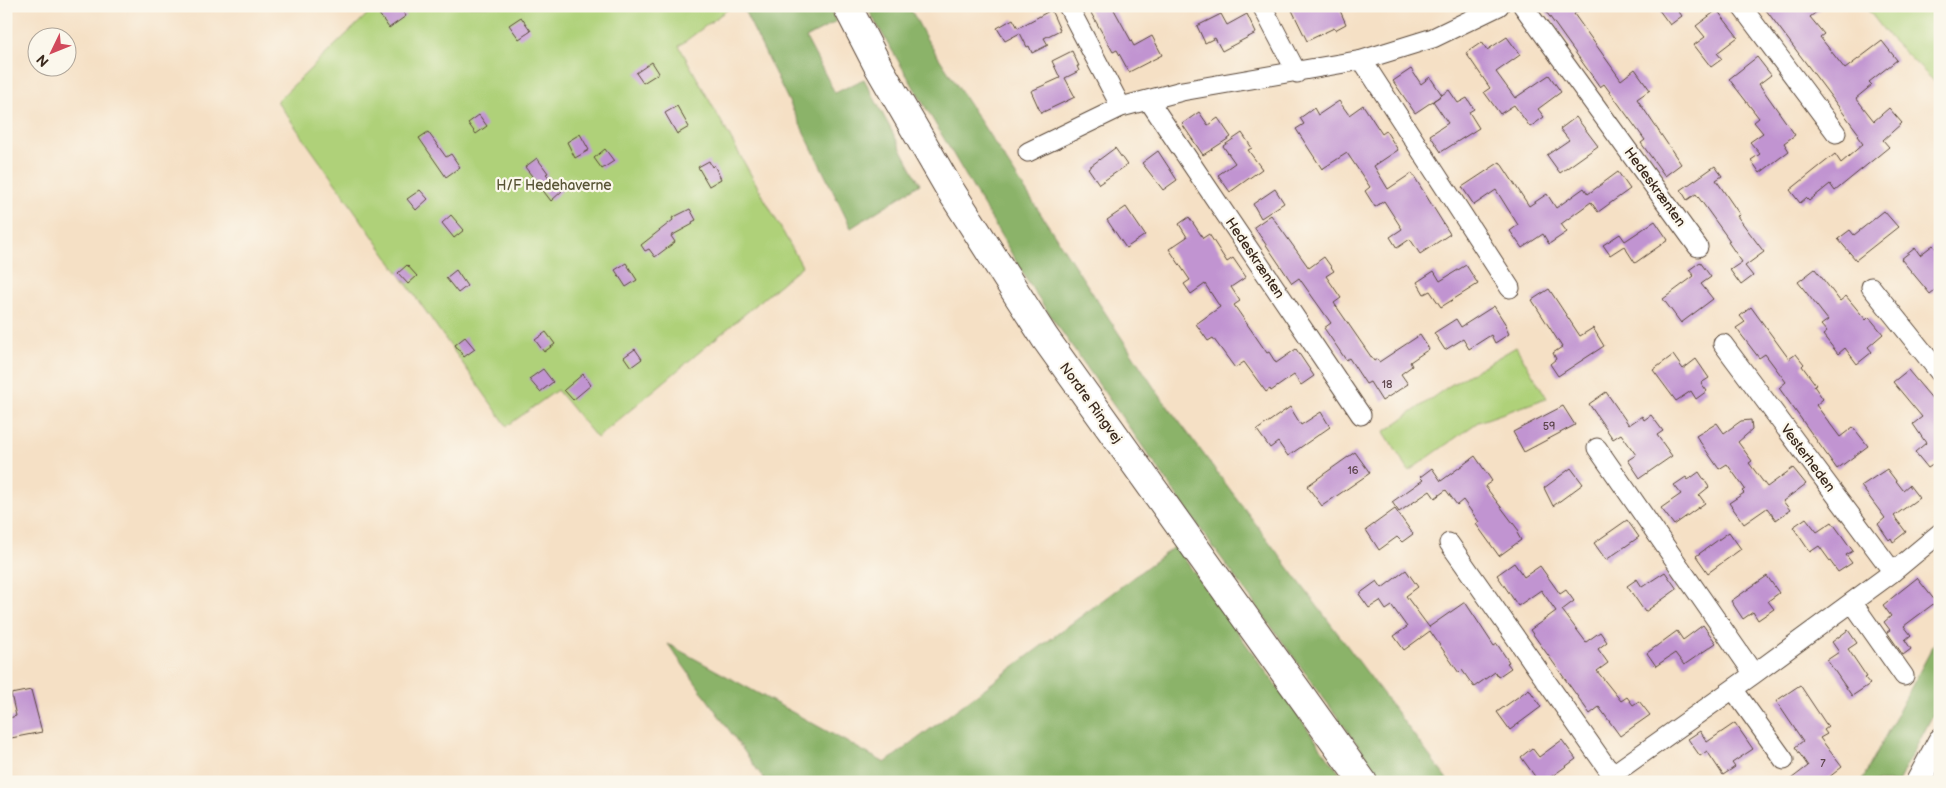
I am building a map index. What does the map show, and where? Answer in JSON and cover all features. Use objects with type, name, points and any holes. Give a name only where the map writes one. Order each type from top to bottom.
[{"type":"main road","name":"Nordre Ringvej","points":[[847,6],[878,66],[949,188],[1045,338],[1363,782]]},
{"type":"street","points":[[1068,6],[1121,108]]},
{"type":"street","points":[[1262,6],[1296,73]]},
{"type":"street","name":"Hedeskrænten","points":[[1523,6],[1698,247]]},
{"type":"street","points":[[1741,6],[1836,133]]},
{"type":"street","points":[[1028,152],[1121,108],[1182,91],[1296,73],[1362,60],[1433,38],[1488,9]]},
{"type":"street","points":[[1362,60],[1510,288]]},
{"type":"street","name":"Hedeskrænten","points":[[1149,101],[1361,415]]},
{"type":"street","points":[[1871,287],[1940,373]]},
{"type":"street","name":"Vesterheden","points":[[1722,344],[1893,572]]},
{"type":"street","points":[[1597,448],[1754,674]]},
{"type":"street","points":[[1449,543],[1615,778],[1893,572],[1940,533]]},
{"type":"street","points":[[1852,602],[1904,676]]},
{"type":"street","points":[[1733,689],[1784,760]]},
{"type":"street","points":[[1918,782],[1940,741]]},
{"type":"green space","name":"H/F Hedehaverne","points":[[376,6],[732,6],[679,46],[802,266],[597,438],[557,390],[507,426],[277,101]]},
{"type":"green space","points":[[742,6],[829,6],[836,22],[806,38],[835,93],[864,79],[920,184],[851,228]]},
{"type":"green space","points":[[866,6],[909,6],[926,38],[1157,392],[1449,782],[1385,782],[1214,548],[1036,295]]},
{"type":"green space","points":[[1865,6],[1940,6],[1940,87],[1890,38]]},
{"type":"green space","points":[[1516,347],[1547,398],[1478,422],[1409,471],[1384,432],[1449,386]]},
{"type":"green space","points":[[1175,546],[1346,782],[766,782],[668,644],[885,763]]},
{"type":"green space","points":[[1940,633],[1940,701],[1898,782],[1861,782]]},
{"type":"building","points":[[390,6],[399,6],[406,16],[389,28],[379,14]]},
{"type":"building","points":[[1087,6],[1112,6],[1134,46],[1152,36],[1162,55],[1129,72],[1117,50],[1113,52]]},
{"type":"building","points":[[1290,6],[1338,6],[1346,24],[1307,41]]},
{"type":"building","points":[[1542,6],[1585,6],[1574,14],[1621,80],[1635,69],[1650,90],[1637,99],[1681,164],[1665,176],[1641,143],[1645,140],[1604,84],[1600,87]]},
{"type":"building","points":[[1656,6],[1675,6],[1682,16],[1670,25]]},
{"type":"building","points":[[1763,6],[1824,6],[1810,17],[1824,34],[1820,37],[1845,69],[1882,41],[1897,60],[1869,82],[1872,85],[1856,98],[1874,121],[1889,108],[1902,123],[1883,140],[1889,147],[1835,191],[1830,184],[1809,201],[1806,198],[1800,203],[1790,190],[1835,154],[1841,163],[1863,144],[1857,136],[1859,134]]},
{"type":"building","points":[[1051,10],[1060,30],[1044,38],[1048,45],[1032,53],[1020,33],[1005,41],[997,28],[1013,19],[1018,28]]},
{"type":"building","points":[[1717,10],[1738,37],[1717,53],[1722,59],[1711,67],[1694,45],[1705,37],[1696,26]]},
{"type":"building","points":[[1221,14],[1227,25],[1247,14],[1256,33],[1222,51],[1215,38],[1205,43],[1197,26]]},
{"type":"building","points":[[521,17],[531,31],[519,39],[509,25]]},
{"type":"building","points":[[1507,37],[1520,55],[1496,72],[1515,98],[1549,75],[1561,92],[1538,109],[1544,117],[1530,127],[1514,105],[1500,114],[1484,92],[1490,88],[1466,53],[1482,42],[1487,50]]},
{"type":"building","points":[[1072,51],[1079,66],[1077,66],[1079,71],[1065,78],[1075,97],[1041,113],[1031,91],[1060,78],[1052,61]]},
{"type":"building","points":[[1757,57],[1771,75],[1759,84],[1795,135],[1784,143],[1789,151],[1760,173],[1751,160],[1760,154],[1750,142],[1763,133],[1754,122],[1759,118],[1729,79]]},
{"type":"building","points":[[652,62],[659,73],[643,83],[636,73]]},
{"type":"building","points":[[1411,69],[1421,84],[1430,77],[1442,95],[1415,113],[1393,81]]},
{"type":"building","points":[[1449,90],[1458,103],[1467,98],[1474,109],[1469,112],[1479,128],[1441,152],[1430,135],[1448,123],[1433,101]]},
{"type":"building","points":[[1339,101],[1349,115],[1363,105],[1382,134],[1386,131],[1398,150],[1374,166],[1388,189],[1412,173],[1450,234],[1420,254],[1410,239],[1397,248],[1390,237],[1402,229],[1384,201],[1375,207],[1365,191],[1370,187],[1347,153],[1322,169],[1296,129],[1304,124],[1300,118],[1314,108],[1318,115]]},
{"type":"building","points":[[677,106],[689,127],[677,134],[665,113]]},
{"type":"building","points":[[1199,112],[1208,125],[1218,118],[1231,137],[1203,155],[1182,124]]},
{"type":"building","points":[[479,115],[487,126],[476,134],[468,123]]},
{"type":"building","points":[[1576,117],[1598,146],[1560,173],[1547,155],[1569,140],[1560,129]]},
{"type":"building","points":[[428,132],[446,157],[451,154],[460,167],[446,177],[419,138]]},
{"type":"building","points":[[1242,133],[1252,148],[1248,150],[1262,169],[1230,192],[1218,175],[1235,163],[1223,146]]},
{"type":"building","points":[[580,134],[589,150],[575,158],[567,142]]},
{"type":"building","points":[[1115,148],[1127,165],[1099,184],[1088,168]]},
{"type":"building","points":[[605,149],[614,161],[602,169],[594,158]]},
{"type":"building","points":[[1158,151],[1177,180],[1163,190],[1142,163]]},
{"type":"building","points":[[537,158],[548,173],[546,174],[562,191],[551,201],[525,167]]},
{"type":"building","points":[[709,161],[712,167],[714,165],[721,179],[709,186],[698,167]]},
{"type":"building","points":[[1500,162],[1529,206],[1547,194],[1556,208],[1584,188],[1588,194],[1618,172],[1630,189],[1598,212],[1591,202],[1561,224],[1567,232],[1549,244],[1543,234],[1522,248],[1510,231],[1518,225],[1496,190],[1474,205],[1462,187]]},
{"type":"building","points":[[1715,166],[1722,176],[1716,180],[1740,215],[1737,216],[1764,252],[1745,266],[1753,276],[1741,285],[1730,270],[1742,262],[1728,242],[1730,241],[1696,194],[1687,200],[1681,190]]},
{"type":"building","points":[[1275,189],[1284,203],[1261,218],[1253,204]]},
{"type":"building","points":[[420,190],[428,199],[416,210],[407,199]]},
{"type":"building","points":[[1126,207],[1145,235],[1126,248],[1107,220]]},
{"type":"building","points":[[690,209],[696,220],[692,222],[693,224],[671,236],[675,242],[655,257],[649,249],[645,251],[641,245],[673,220],[672,218]]},
{"type":"building","points":[[1884,211],[1898,227],[1856,260],[1838,239],[1850,230],[1854,235]]},
{"type":"building","points":[[451,215],[464,230],[454,238],[442,223]]},
{"type":"building","points":[[1271,215],[1309,268],[1324,257],[1334,271],[1326,276],[1341,298],[1334,303],[1374,361],[1377,359],[1379,362],[1420,335],[1429,349],[1410,362],[1412,366],[1401,374],[1408,384],[1382,401],[1370,382],[1366,384],[1349,358],[1346,360],[1324,328],[1331,323],[1299,278],[1292,283],[1254,227]]},
{"type":"building","points":[[1189,217],[1203,238],[1209,234],[1227,262],[1233,258],[1246,277],[1231,287],[1240,301],[1234,305],[1267,353],[1269,352],[1276,363],[1296,349],[1314,376],[1301,385],[1294,375],[1271,391],[1270,389],[1266,392],[1244,362],[1235,368],[1213,338],[1208,341],[1196,324],[1220,307],[1205,284],[1191,294],[1184,284],[1190,280],[1169,249],[1187,237],[1179,224]]},
{"type":"building","points":[[1655,221],[1668,240],[1635,263],[1624,246],[1610,255],[1603,245],[1620,234],[1625,241]]},
{"type":"building","points":[[1933,245],[1940,253],[1940,286],[1930,294],[1901,259],[1915,248],[1920,255]]},
{"type":"building","points":[[1700,262],[1711,277],[1701,284],[1713,299],[1681,323],[1663,299],[1694,276],[1689,270]]},
{"type":"building","points":[[626,263],[637,280],[626,287],[615,270]]},
{"type":"building","points":[[407,265],[417,276],[408,284],[398,273]]},
{"type":"building","points":[[1466,265],[1478,284],[1441,307],[1430,291],[1424,294],[1417,282],[1434,271],[1440,281]]},
{"type":"building","points":[[1815,269],[1840,301],[1846,296],[1866,320],[1869,317],[1883,334],[1868,347],[1872,352],[1857,364],[1845,348],[1838,354],[1823,335],[1827,332],[1821,325],[1828,320],[1798,282]]},
{"type":"building","points":[[456,270],[467,286],[458,293],[446,278]]},
{"type":"building","points":[[1549,289],[1580,336],[1593,328],[1604,346],[1558,376],[1550,364],[1556,359],[1553,353],[1562,347],[1532,300]]},
{"type":"building","points":[[1494,306],[1506,325],[1509,334],[1495,343],[1491,335],[1469,349],[1463,339],[1445,350],[1434,333],[1456,319],[1461,327]]},
{"type":"building","points":[[1751,307],[1789,359],[1796,354],[1804,364],[1802,366],[1816,385],[1814,386],[1823,399],[1816,405],[1840,437],[1853,427],[1868,446],[1837,469],[1779,388],[1786,382],[1765,354],[1759,358],[1736,328],[1745,322],[1740,316]]},
{"type":"building","points":[[546,332],[555,344],[544,352],[535,340]]},
{"type":"building","points":[[465,337],[475,349],[464,357],[455,345]]},
{"type":"building","points":[[635,349],[642,359],[631,367],[624,357]]},
{"type":"building","points":[[1673,355],[1683,369],[1696,359],[1709,378],[1701,383],[1707,391],[1696,399],[1691,391],[1676,401],[1653,370]]},
{"type":"building","points":[[543,369],[553,382],[540,392],[529,379]]},
{"type":"building","points":[[1908,370],[1940,408],[1940,460],[1928,468],[1915,452],[1926,443],[1913,424],[1922,417],[1893,382]]},
{"type":"building","points":[[583,374],[591,385],[573,400],[564,390]]},
{"type":"building","points":[[1606,392],[1629,425],[1642,416],[1644,420],[1651,415],[1663,431],[1657,435],[1672,456],[1640,478],[1628,460],[1636,455],[1621,434],[1613,439],[1589,404]]},
{"type":"building","points":[[1563,406],[1575,425],[1524,452],[1513,432]]},
{"type":"building","points":[[1290,407],[1301,425],[1321,412],[1330,427],[1288,456],[1278,442],[1270,448],[1257,430]]},
{"type":"building","points":[[1751,420],[1752,430],[1738,442],[1752,461],[1749,463],[1767,487],[1793,468],[1806,484],[1783,501],[1790,510],[1776,520],[1767,508],[1744,524],[1729,503],[1744,493],[1742,491],[1745,489],[1727,464],[1719,469],[1696,436],[1717,423],[1724,433],[1741,421]]},
{"type":"building","points":[[1355,452],[1370,473],[1322,506],[1307,486]]},
{"type":"building","points":[[1475,456],[1492,481],[1485,486],[1519,531],[1517,533],[1521,540],[1499,556],[1476,524],[1479,522],[1463,500],[1457,505],[1446,490],[1435,498],[1430,491],[1399,512],[1392,502],[1423,480],[1420,477],[1432,468],[1441,481]]},
{"type":"building","points":[[1571,468],[1583,484],[1553,506],[1544,488]]},
{"type":"building","points":[[1887,469],[1903,490],[1909,485],[1919,498],[1894,516],[1906,532],[1893,542],[1891,538],[1889,540],[1878,524],[1885,518],[1861,486]]},
{"type":"building","points":[[1699,472],[1709,487],[1699,495],[1705,503],[1674,525],[1661,508],[1681,494],[1674,485],[1686,477],[1688,480]]},
{"type":"building","points":[[1395,509],[1413,534],[1402,542],[1397,537],[1379,550],[1366,530]]},
{"type":"building","points":[[1806,518],[1817,532],[1832,522],[1853,551],[1846,555],[1852,563],[1838,572],[1819,546],[1810,552],[1793,527]]},
{"type":"building","points":[[1627,520],[1639,537],[1606,560],[1594,543]]},
{"type":"building","points":[[1729,532],[1741,549],[1708,573],[1696,556]]},
{"type":"building","points":[[1514,563],[1524,577],[1540,566],[1560,594],[1566,590],[1574,601],[1562,610],[1586,642],[1600,632],[1607,642],[1598,649],[1608,663],[1597,671],[1621,701],[1627,697],[1633,705],[1639,701],[1650,715],[1620,736],[1599,707],[1590,714],[1530,630],[1556,611],[1541,590],[1518,606],[1497,575]]},
{"type":"building","points":[[1406,570],[1418,587],[1406,596],[1429,627],[1465,602],[1494,646],[1497,644],[1511,668],[1498,677],[1495,672],[1474,687],[1462,670],[1459,673],[1430,631],[1404,650],[1394,636],[1407,627],[1392,606],[1386,610],[1380,601],[1369,608],[1359,594],[1377,581],[1382,588]]},
{"type":"building","points":[[1665,572],[1677,589],[1645,612],[1627,586],[1637,579],[1642,587]]},
{"type":"building","points":[[1767,576],[1779,593],[1768,601],[1774,609],[1758,620],[1753,612],[1743,619],[1731,601]]},
{"type":"building","points":[[1917,578],[1936,602],[1904,626],[1911,635],[1905,640],[1911,649],[1903,655],[1887,632],[1890,630],[1884,622],[1891,616],[1883,605]]},
{"type":"building","points":[[1703,625],[1716,643],[1684,665],[1675,653],[1656,666],[1647,653],[1677,631],[1683,640]]},
{"type":"building","points":[[1848,630],[1857,643],[1848,649],[1870,684],[1852,696],[1827,660],[1839,652],[1832,642]]},
{"type":"building","points":[[1800,685],[1828,727],[1824,730],[1827,734],[1820,738],[1842,767],[1823,782],[1787,782],[1808,766],[1795,747],[1803,741],[1776,701]]},
{"type":"building","points":[[1529,689],[1541,707],[1510,730],[1497,712]]},
{"type":"building","points":[[31,690],[42,732],[6,739],[6,719],[16,716],[11,694]]},
{"type":"building","points":[[1735,723],[1753,749],[1732,763],[1735,767],[1723,775],[1707,751],[1700,756],[1688,739],[1700,731],[1707,742]]},
{"type":"building","points":[[1562,740],[1576,759],[1544,782],[1539,782],[1521,757],[1532,748],[1539,757]]}]
